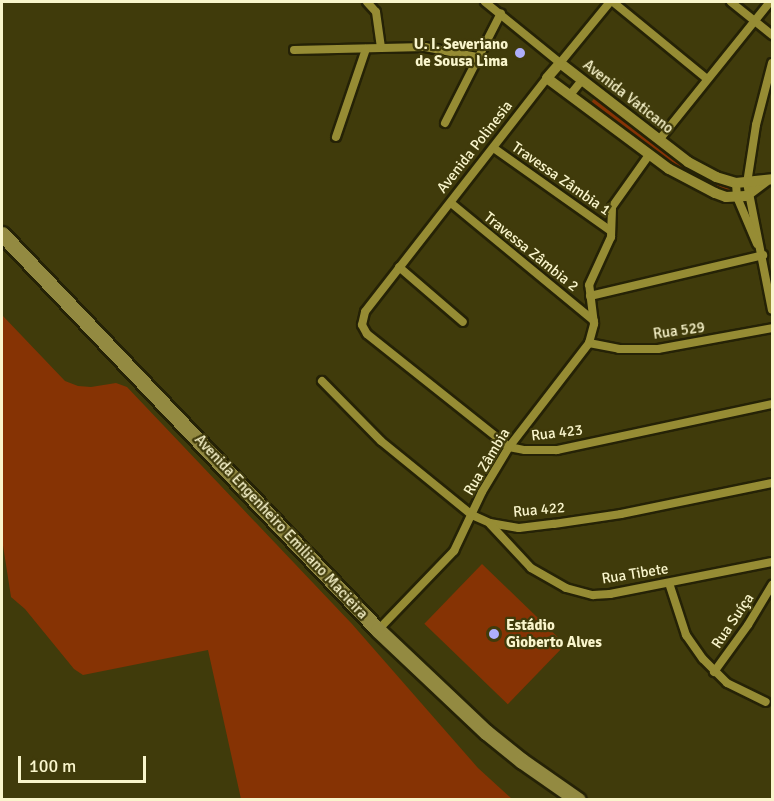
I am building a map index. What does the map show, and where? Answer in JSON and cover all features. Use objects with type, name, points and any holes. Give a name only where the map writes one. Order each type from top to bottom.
[{"type":"highway","name":"Avenida Engenheiro Emiliano Macieira","points":[[2,234],[378,630],[486,732],[522,761],[578,800]]},
{"type":"street","points":[[367,2],[376,12],[381,48]]},
{"type":"street","name":"Avenida Vaticano","points":[[485,2],[659,140],[705,172],[741,183],[769,180]]},
{"type":"street","points":[[611,2],[706,78]]},
{"type":"street","name":"Avenida Polinesia","points":[[365,312],[548,78],[611,2]]},
{"type":"street","points":[[731,2],[772,35]]},
{"type":"street","points":[[659,140],[706,78],[770,2]]},
{"type":"street","points":[[445,123],[501,13]]},
{"type":"street","points":[[294,50],[434,47],[477,57]]},
{"type":"street","points":[[336,137],[366,49]]},
{"type":"street","points":[[772,63],[737,197],[769,268],[772,310]]},
{"type":"street","points":[[548,78],[669,170],[715,193],[737,197],[750,195]]},
{"type":"street","points":[[570,95],[582,80]]},
{"type":"street","name":"Travessa Zâmbia 1","points":[[495,148],[611,231]]},
{"type":"street","name":"Rua Zâmbia","points":[[378,630],[454,551],[482,492],[509,447],[589,343],[594,321],[590,296],[591,279],[604,255],[611,231],[612,207],[649,155]]},
{"type":"street","name":"Avenida Vaticano","points":[[750,195],[769,180]]},
{"type":"street","points":[[741,183],[750,195],[763,255]]},
{"type":"street","name":"Travessa Zâmbia 2","points":[[451,203],[594,321]]},
{"type":"street","points":[[590,296],[763,255]]},
{"type":"street","points":[[399,267],[463,322]]},
{"type":"street","name":"Rua 423","points":[[365,312],[362,325],[367,334],[509,447],[534,452],[557,450],[772,404]]},
{"type":"street","name":"Rua 529","points":[[589,343],[619,349],[658,349],[772,328]]},
{"type":"street","name":"Rua 422","points":[[322,381],[360,423],[471,515],[490,523],[519,528],[554,524],[621,514],[772,483]]},
{"type":"street","name":"Rua Tibete","points":[[490,523],[531,568],[566,588],[593,595],[610,594],[772,562]]},
{"type":"street","points":[[669,583],[686,635],[714,672],[726,683],[766,702]]},
{"type":"street","name":"Rua Suíça","points":[[714,672],[748,625],[772,585]]},
{"type":"shaded area","points":[[595,97],[729,186],[730,191],[725,192],[687,176],[589,106]]},
{"type":"shaded area","points":[[2,315],[65,381],[78,386],[91,387],[116,383],[127,387],[352,624],[478,768],[512,799],[241,799],[208,650],[83,675],[74,669],[25,609],[11,597],[2,539]]},
{"type":"shaded area","name":"Estádio Gioberto Alves","points":[[482,564],[565,645],[508,704],[424,624]]},
{"type":"place","name":"U. I. Severiano de Sousa Lima","points":[[520,53]]},
{"type":"place","name":"Estádio Gioberto Alves","points":[[494,634]]}]
